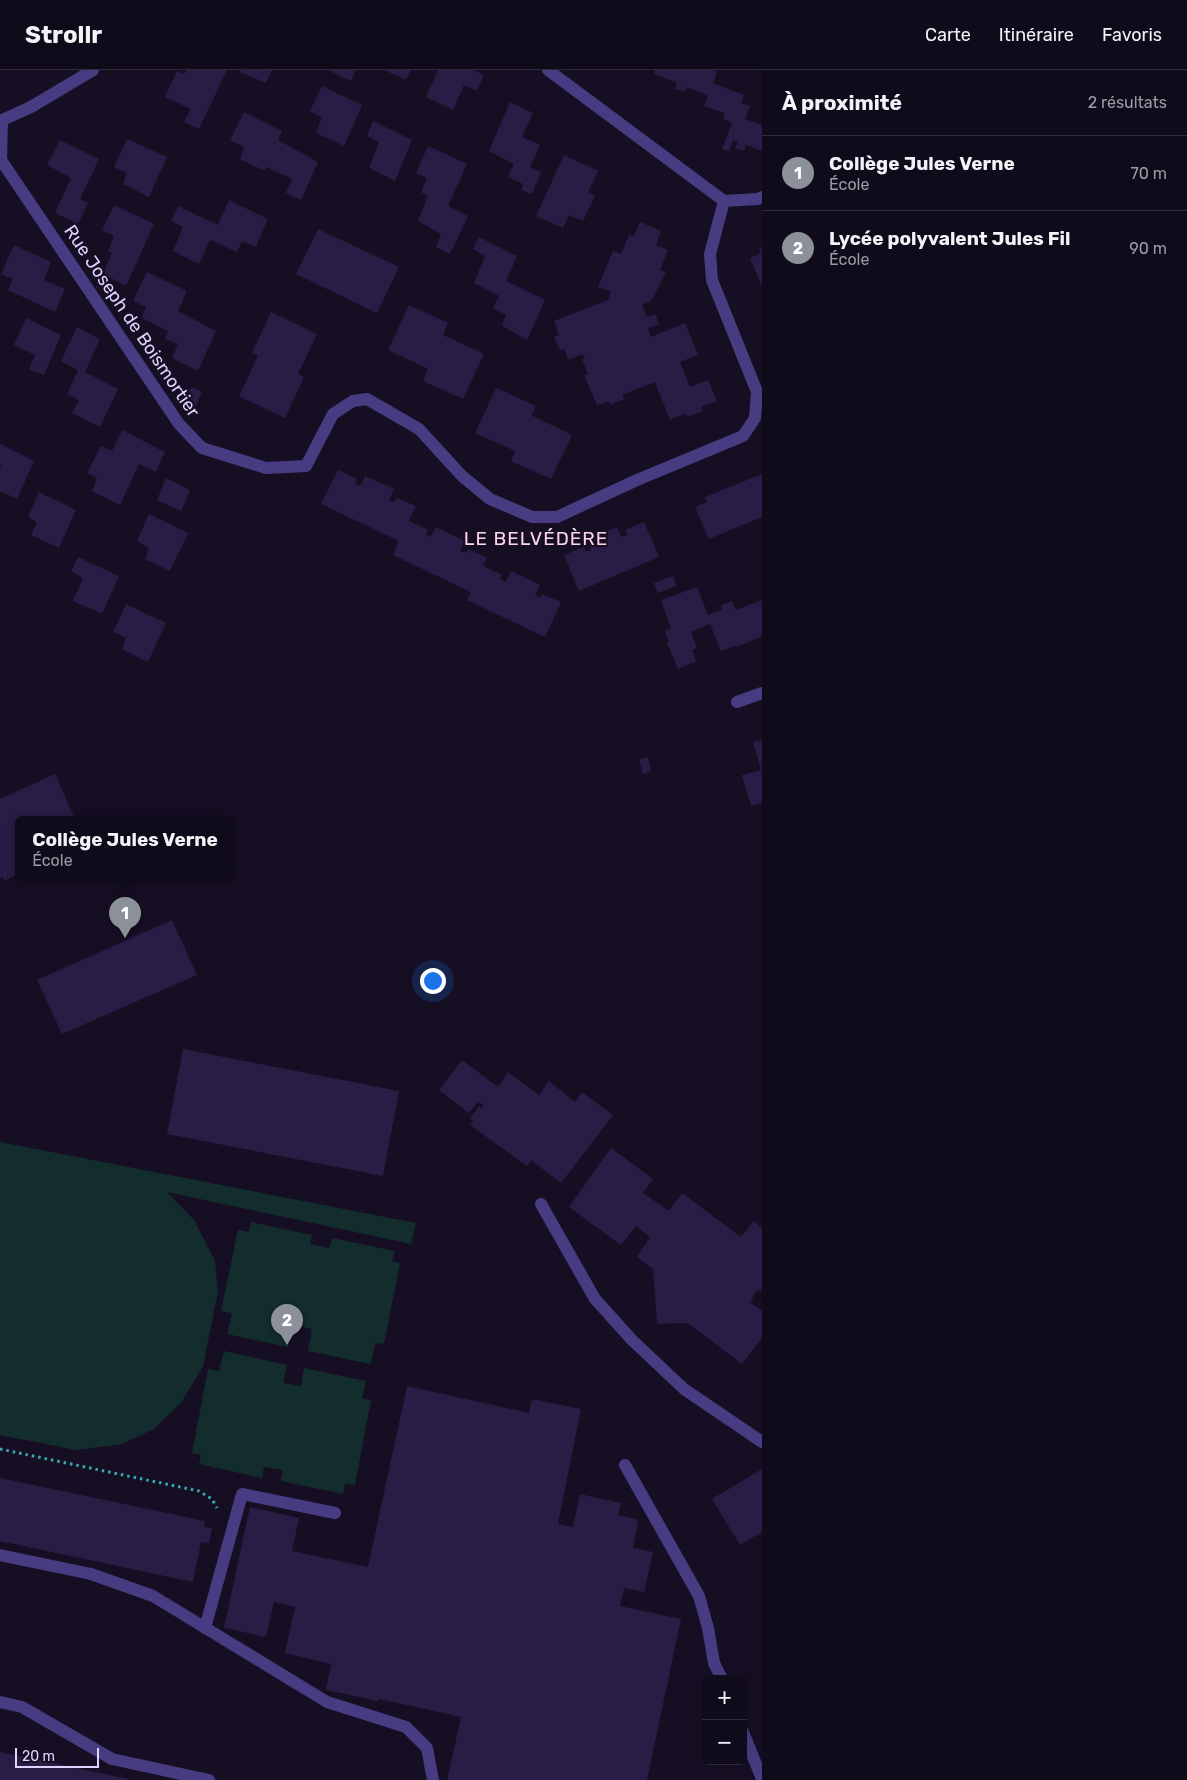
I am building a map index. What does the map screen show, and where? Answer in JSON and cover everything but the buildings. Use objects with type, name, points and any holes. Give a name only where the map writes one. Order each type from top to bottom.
[{"type":"street","points":[[1,121],[31,107],[93,70]]},
{"type":"street","points":[[548,70],[724,201],[758,199],[762,196]]},
{"type":"street","name":"Rue Joseph de Boismortier","points":[[1,121],[1,160],[179,424],[202,448],[266,468],[306,466],[333,414],[353,401],[367,399],[419,429],[462,476],[490,499],[532,517],[557,517],[637,480],[743,436],[759,419]]},
{"type":"street","points":[[724,201],[710,254],[712,280],[757,392],[759,419]]},
{"type":"street","points":[[737,702],[762,693]]},
{"type":"street","points":[[540,1204],[596,1299],[632,1340],[684,1389],[762,1442]]},
{"type":"street","points":[[625,1465],[698,1596],[708,1628],[714,1663],[720,1675]]},
{"type":"street","points":[[205,1628],[242,1494],[335,1513]]},
{"type":"street","points":[[0,1555],[91,1574],[153,1596],[327,1702],[406,1727],[427,1748],[433,1780]]},
{"type":"street","points":[[0,1702],[22,1707],[112,1759],[209,1780]]},
{"type":"street","points":[[747,1742],[762,1779]]},
{"type":"path","points":[[0,1449],[198,1491],[212,1499],[231,1535]]},
{"type":"green space","points":[[0,1142],[416,1223],[411,1244],[167,1192],[194,1220],[215,1261],[218,1291],[203,1366],[181,1403],[154,1429],[122,1444],[76,1450],[0,1435]]},
{"type":"green space","points":[[251,1222],[312,1235],[310,1244],[329,1248],[332,1238],[395,1251],[392,1261],[400,1263],[384,1344],[375,1343],[371,1364],[308,1351],[312,1329],[293,1325],[288,1347],[227,1334],[232,1313],[221,1311],[238,1230],[249,1232]]},
{"type":"green space","points":[[224,1351],[287,1365],[283,1383],[301,1386],[304,1368],[366,1381],[362,1398],[371,1400],[355,1485],[345,1483],[343,1494],[281,1481],[283,1470],[264,1467],[262,1478],[199,1464],[201,1455],[192,1453],[208,1369],[219,1371]]},
{"type":"place","name":"Collège Jules Verne","points":[[125,938]]},
{"type":"place","name":"Lycée polyvalent Jules Fil","points":[[287,1345]]},
{"type":"district","name":"LE BELVÉDÈRE","points":[[536,538]]}]
